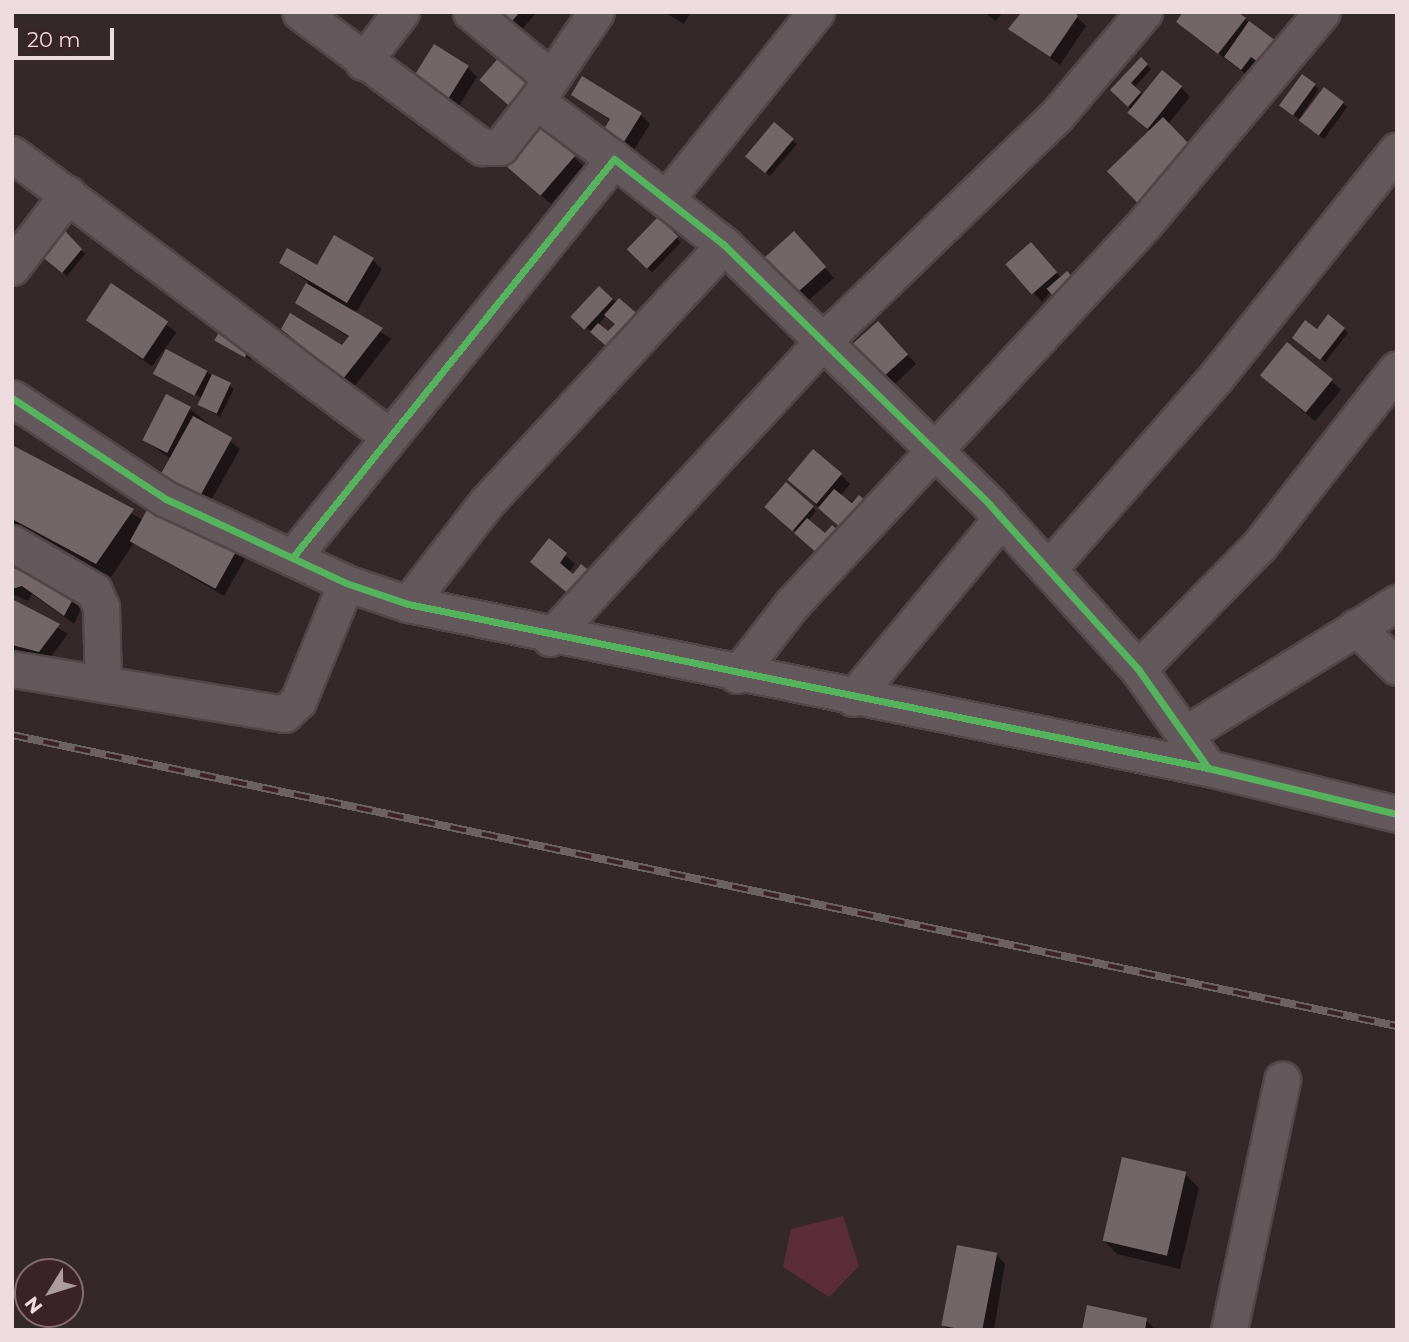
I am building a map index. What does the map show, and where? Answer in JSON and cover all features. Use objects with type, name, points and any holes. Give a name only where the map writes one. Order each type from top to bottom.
[{"type":"street","points":[[300,12],[363,62],[482,147],[500,147],[544,90],[596,12]]},
{"type":"street","points":[[363,62],[401,12]]},
{"type":"street","points":[[471,12],[614,159],[724,245],[1002,518],[1138,669],[1187,733],[1208,768]]},
{"type":"street","points":[[666,199],[816,12]]},
{"type":"street","points":[[550,638],[823,341],[1057,115],[1144,12]]},
{"type":"street","points":[[737,675],[934,449],[1145,223],[1322,12]]},
{"type":"street","points":[[1048,569],[1216,377],[1397,150]]},
{"type":"street","points":[[12,154],[387,435]]},
{"type":"street","points":[[293,557],[387,435],[614,159]]},
{"type":"street","points":[[12,267],[68,194]]},
{"type":"street","points":[[408,604],[486,503],[724,245]]},
{"type":"street","points":[[1138,669],[1251,555],[1397,369]]},
{"type":"street","points":[[12,398],[166,499],[346,583],[408,604],[550,638],[1208,768],[1397,814]]},
{"type":"street","points":[[853,698],[1002,518]]},
{"type":"street","points":[[12,543],[94,591],[101,607],[103,683]]},
{"type":"street","points":[[12,669],[284,714],[298,701],[346,583]]},
{"type":"street","points":[[1187,733],[1397,603]]},
{"type":"street","points":[[1356,627],[1397,667]]},
{"type":"street","points":[[1228,1330],[1282,1080]]},
{"type":"shaded area","points":[[843,1216],[859,1266],[829,1297],[783,1267],[791,1229]]},
{"type":"building","points":[[482,12],[520,12],[503,31]]},
{"type":"building","points":[[1022,12],[1074,12],[1078,16],[1050,57],[1008,29]]},
{"type":"building","points":[[1183,12],[1238,12],[1246,18],[1218,54],[1176,22]]},
{"type":"building","points":[[1249,21],[1284,47],[1268,69],[1251,57],[1241,70],[1224,57]]},
{"type":"building","points":[[434,44],[469,66],[447,100],[412,79]]},
{"type":"building","points":[[501,55],[536,85],[514,110],[479,80]]},
{"type":"building","points":[[1141,57],[1148,64],[1131,83],[1141,92],[1128,107],[1110,90]]},
{"type":"building","points":[[1162,70],[1182,86],[1148,129],[1127,113]]},
{"type":"building","points":[[1302,74],[1316,84],[1293,116],[1279,106]]},
{"type":"building","points":[[582,76],[642,113],[617,153],[597,141],[610,119],[571,95]]},
{"type":"building","points":[[1324,87],[1344,102],[1319,136],[1299,121]]},
{"type":"building","points":[[1163,117],[1194,149],[1138,204],[1107,171]]},
{"type":"building","points":[[774,122],[794,139],[765,173],[745,156]]},
{"type":"building","points":[[542,127],[575,156],[540,196],[507,167]]},
{"type":"building","points":[[658,217],[678,236],[647,269],[627,249]]},
{"type":"building","points":[[65,231],[82,249],[62,273],[40,255]]},
{"type":"building","points":[[794,231],[826,267],[792,297],[760,262]]},
{"type":"building","points":[[334,235],[374,258],[347,303],[279,263],[287,248],[317,265]]},
{"type":"building","points":[[1031,242],[1057,272],[1032,294],[1005,264]]},
{"type":"building","points":[[1067,271],[1082,288],[1062,306],[1047,289]]},
{"type":"building","points":[[111,283],[168,322],[143,359],[86,320]]},
{"type":"building","points":[[306,283],[383,328],[343,379],[281,329],[290,313],[342,345],[349,336],[295,303]]},
{"type":"building","points":[[599,286],[613,299],[584,330],[570,317]]},
{"type":"building","points":[[619,298],[642,318],[613,352],[590,332],[598,323],[608,331],[615,324],[604,315]]},
{"type":"building","points":[[1328,314],[1345,328],[1320,360],[1292,338],[1305,320],[1317,329]]},
{"type":"building","points":[[878,321],[908,354],[876,383],[846,350]]},
{"type":"building","points":[[224,323],[255,340],[245,357],[214,340]]},
{"type":"building","points":[[1287,342],[1333,379],[1306,413],[1260,375]]},
{"type":"building","points":[[166,349],[207,371],[194,396],[153,374]]},
{"type":"building","points":[[212,374],[231,383],[217,414],[198,405]]},
{"type":"building","points":[[166,394],[191,407],[167,453],[142,440]]},
{"type":"building","points":[[193,416],[232,438],[196,503],[157,481]]},
{"type":"building","points":[[12,445],[134,509],[96,564],[12,519]]},
{"type":"building","points":[[813,449],[842,473],[816,504],[787,480]]},
{"type":"building","points":[[786,482],[814,506],[792,531],[764,507]]},
{"type":"building","points":[[834,489],[852,503],[859,495],[874,508],[850,536],[818,508]]},
{"type":"building","points":[[152,501],[238,549],[215,589],[130,541]]},
{"type":"building","points":[[807,518],[825,533],[832,525],[848,538],[827,562],[794,533]]},
{"type":"building","points":[[549,538],[567,553],[560,563],[573,574],[581,564],[591,572],[571,596],[530,562]]},
{"type":"building","points":[[12,567],[73,599],[64,616],[22,586],[12,589]]},
{"type":"building","points":[[12,599],[60,624],[39,652],[12,645]]},
{"type":"building","points":[[1122,1157],[1186,1172],[1167,1256],[1103,1241]]},
{"type":"building","points":[[957,1245],[997,1253],[982,1330],[941,1325]]},
{"type":"building","points":[[1087,1305],[1147,1318],[1145,1330],[1082,1330]]},
{"type":"railway","points":[[12,735],[1397,1026]]},
{"type":"cycle path","points":[[293,557],[614,159],[724,245],[989,504],[1138,669],[1208,768],[1397,814]]},
{"type":"cycle path","points":[[12,398],[166,499],[346,583],[408,604],[1208,768]]}]
